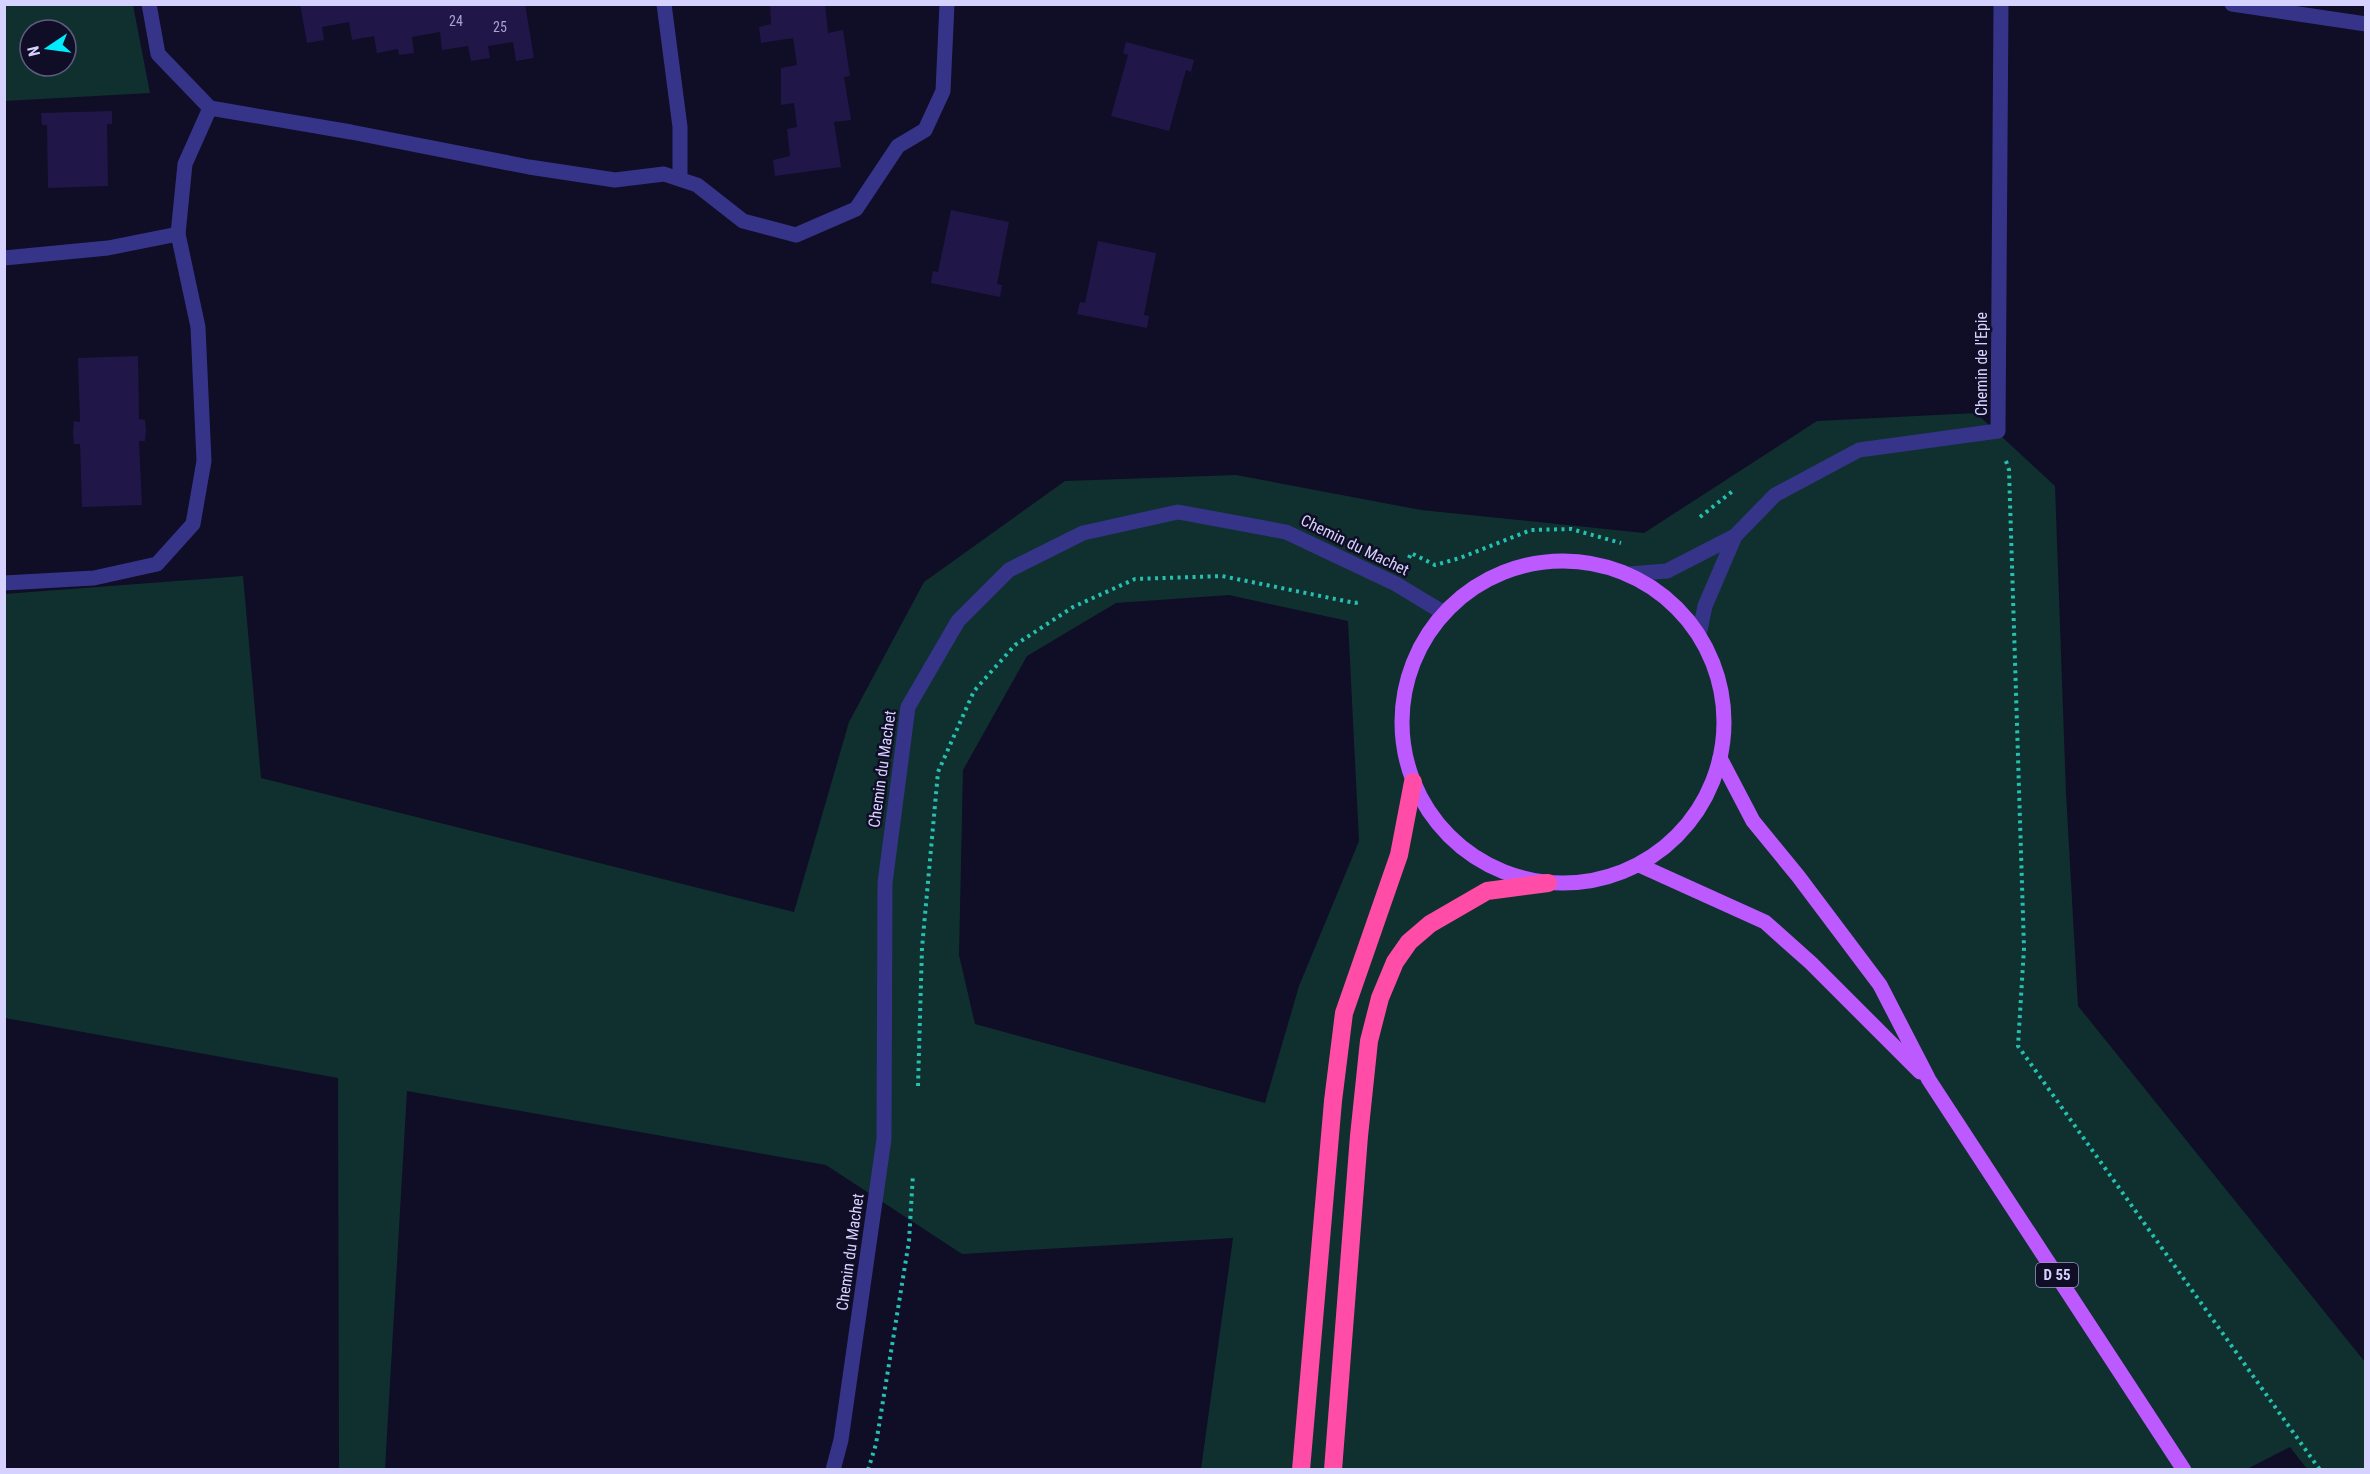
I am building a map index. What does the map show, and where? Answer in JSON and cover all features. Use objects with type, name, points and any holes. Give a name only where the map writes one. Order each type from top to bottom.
[{"type":"highway","points":[[1301,1470],[1333,1101],[1344,1013],[1400,855],[1413,782]]},
{"type":"highway","points":[[1333,1470],[1359,1136],[1369,1041],[1380,998],[1409,942],[1430,924],[1487,891],[1548,883]]},
{"type":"main road","points":[[1581,561],[1629,574],[1672,602],[1699,635],[1717,674],[1725,716],[1720,758],[1704,801],[1676,838],[1638,865],[1594,881],[1548,883],[1505,873],[1466,852],[1435,820],[1413,782],[1402,738],[1404,693],[1418,650],[1444,612],[1484,581],[1530,563],[1581,561]]},
{"type":"main road","name":"D 55","points":[[1720,758],[1753,821],[1798,876],[1880,985],[1929,1080],[2184,1470]]},
{"type":"main road","name":"D 55","points":[[1638,865],[1765,922],[1811,963],[1929,1080]]},
{"type":"street","points":[[149,4],[158,54],[210,108],[351,132],[529,167],[615,180],[664,174],[697,185],[743,221],[796,235],[856,209],[898,146],[925,130],[943,91],[947,4]]},
{"type":"street","points":[[664,4],[680,127],[680,179]]},
{"type":"street","name":"Chemin de l'Epie","points":[[1629,574],[1667,571],[1735,536],[1775,495],[1859,450],[1998,431],[2001,4]]},
{"type":"street","points":[[2232,4],[2366,24]]},
{"type":"street","points":[[4,583],[94,578],[157,564],[193,524],[204,461],[198,327],[178,234],[185,164],[210,108]]},
{"type":"street","points":[[4,258],[108,248],[178,234]]},
{"type":"street","name":"Chemin du Machet","points":[[833,1470],[841,1440],[884,1139],[885,883],[908,707],[958,621],[1009,570],[1083,533],[1178,512],[1286,532],[1396,584],[1444,612]]},
{"type":"street","name":"Chemin de l'Epie","points":[[1699,635],[1705,606],[1735,536]]},
{"type":"path","points":[[1998,431],[2009,470],[2012,555],[2024,948],[2018,1046],[2320,1470]]},
{"type":"path","points":[[1696,520],[1737,488]]},
{"type":"path","points":[[917,1098],[922,948],[938,772],[974,691],[1015,645],[1072,607],[1135,579],[1222,576],[1355,603],[1396,584],[1411,553],[1435,565],[1460,558],[1531,530],[1571,529],[1622,544]]},
{"type":"path","points":[[868,1470],[876,1444],[909,1241],[913,1170]]},
{"type":"green space","points":[[5,4],[133,5],[150,93],[5,101]]},
{"type":"green space","points":[[1976,413],[2055,486],[2066,793],[2078,1006],[2365,1362],[2365,1469],[2307,1469],[2290,1447],[2245,1470],[1201,1469],[1233,1238],[962,1254],[826,1165],[407,1091],[385,1469],[339,1469],[338,1078],[5,1018],[4,594],[243,576],[261,778],[794,912],[849,722],[924,582],[1065,481],[1236,475],[1421,510],[1644,533],[1817,421]],"holes":[[[1229,595],[1348,621],[1359,841],[1299,986],[1265,1103],[975,1024],[959,955],[963,770],[1027,656],[1116,603]]]},
{"type":"building","points":[[300,4],[525,4],[534,58],[516,61],[513,42],[488,46],[490,58],[471,61],[468,46],[442,50],[440,32],[412,37],[414,53],[399,55],[398,49],[377,53],[374,36],[352,40],[349,22],[322,27],[324,40],[307,43]]},
{"type":"building","points":[[770,4],[825,4],[828,33],[843,30],[850,76],[844,77],[851,120],[834,122],[841,167],[775,176],[773,160],[790,156],[787,129],[797,127],[794,103],[781,105],[781,68],[797,65],[793,38],[761,43],[759,27],[771,24]]},
{"type":"building","points":[[1126,42],[1194,60],[1191,72],[1186,70],[1169,131],[1111,116],[1128,55],[1123,53]]},
{"type":"building","points":[[112,111],[112,124],[107,124],[108,186],[48,188],[47,125],[42,125],[41,113]]},
{"type":"building","points":[[951,210],[1009,222],[997,284],[1002,285],[1000,297],[931,283],[933,271],[938,272]]},
{"type":"building","points":[[1098,241],[1156,253],[1144,315],[1149,316],[1147,328],[1077,314],[1080,302],[1085,303]]},
{"type":"building","points":[[138,356],[139,419],[145,420],[146,430],[145,441],[139,441],[142,505],[82,507],[80,444],[74,444],[73,433],[74,421],[80,422],[78,358]]}]
